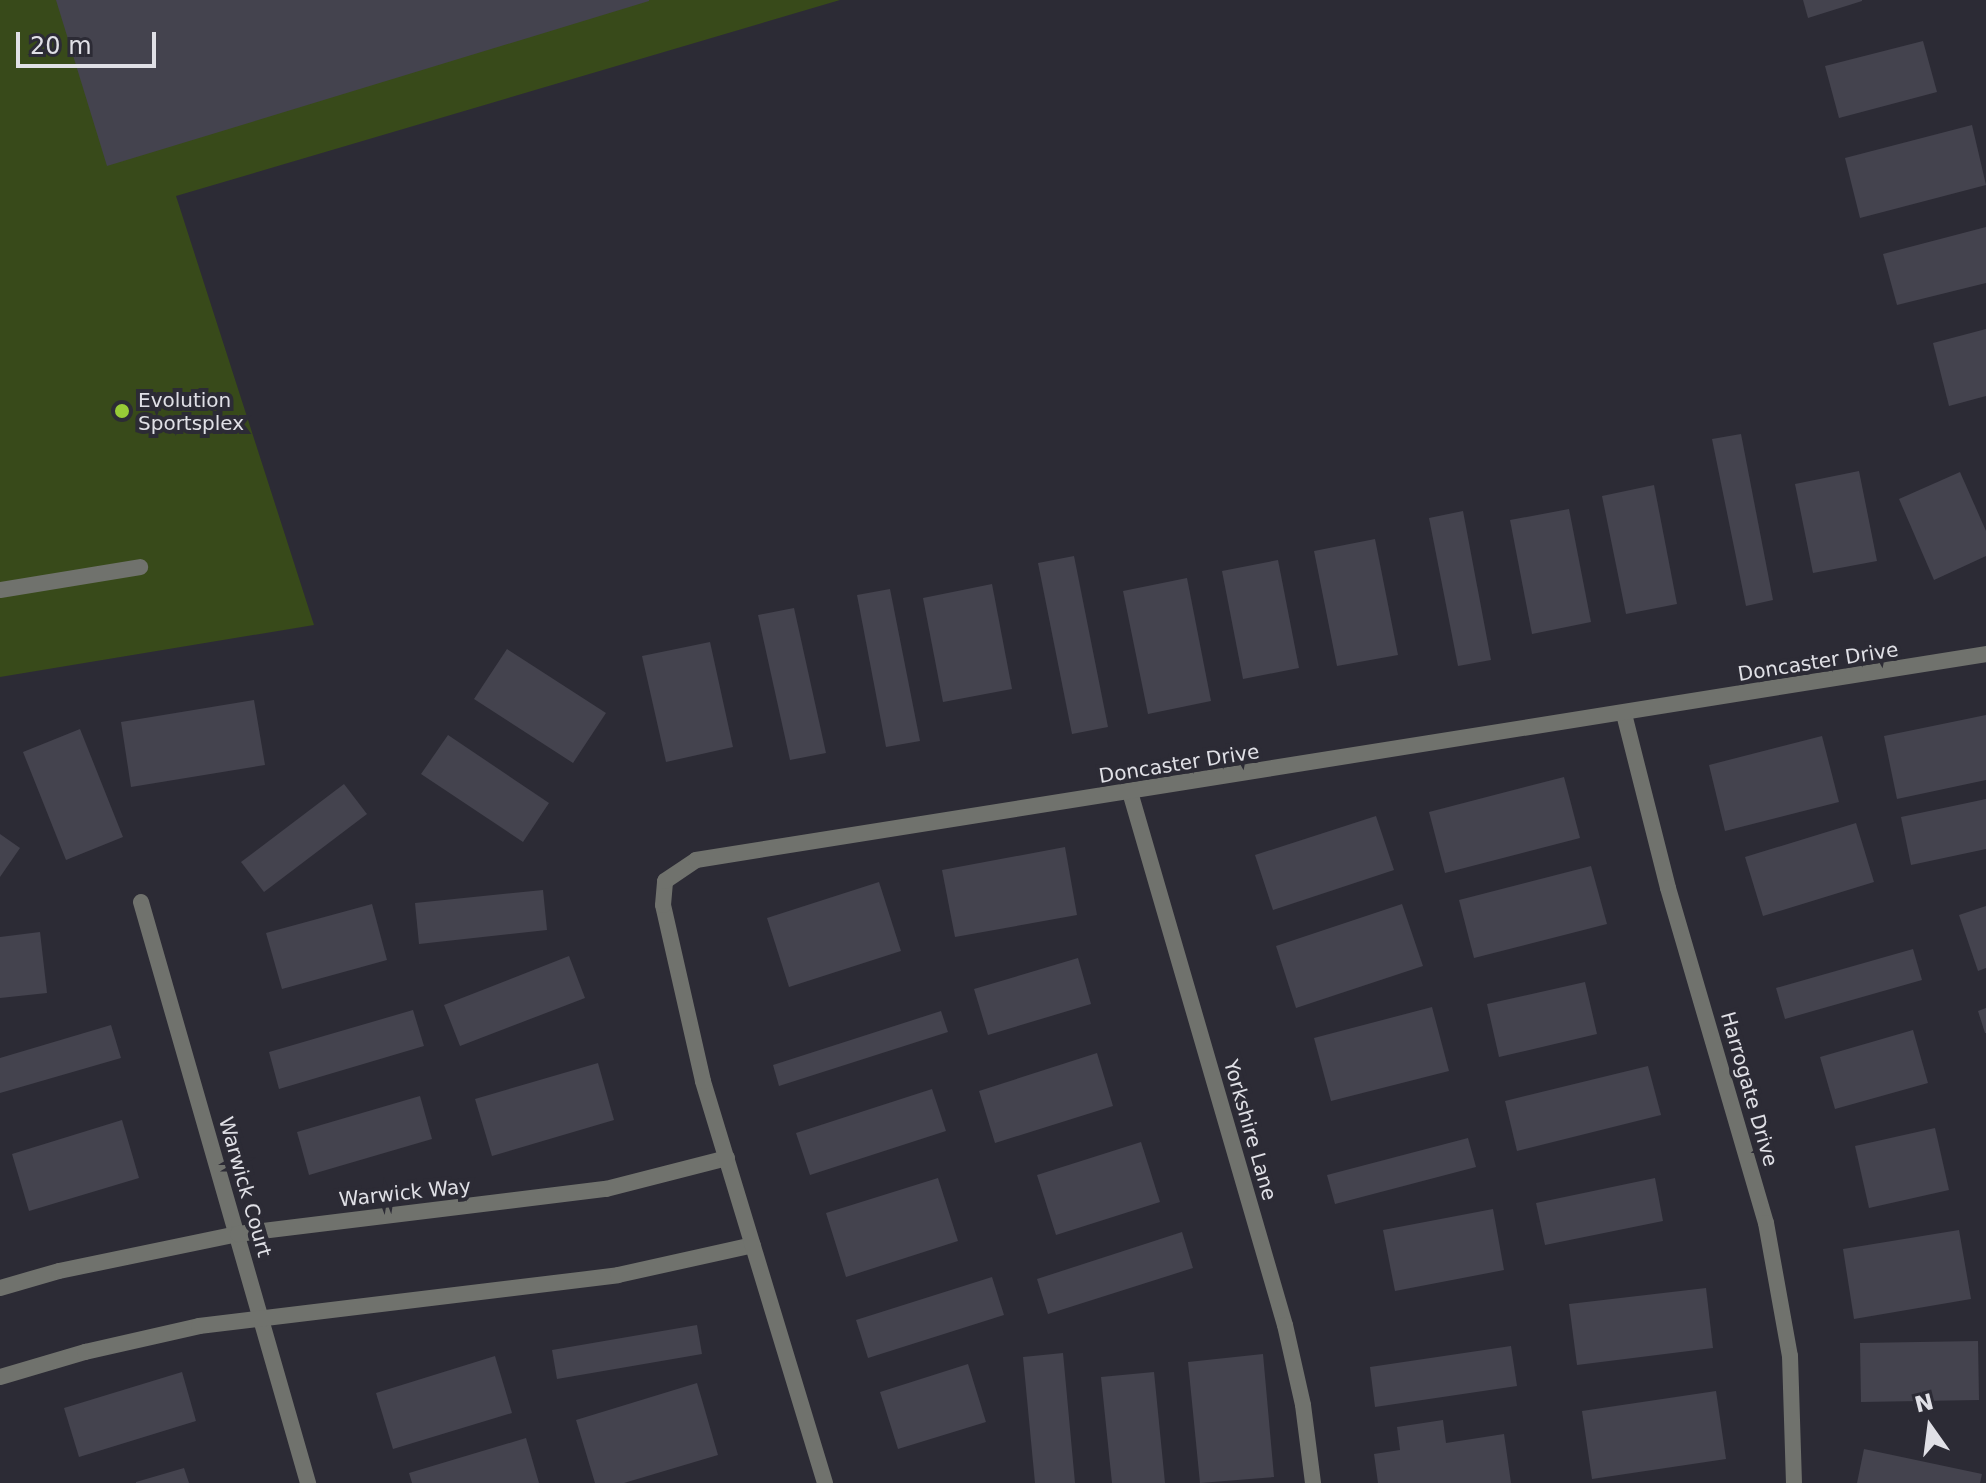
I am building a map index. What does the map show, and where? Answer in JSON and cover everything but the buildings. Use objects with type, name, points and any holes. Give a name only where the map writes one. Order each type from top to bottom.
[{"type":"street","points":[[0,590],[140,567]]},
{"type":"street","name":"Doncaster Drive","points":[[727,1158],[703,1081],[663,905],[665,881],[696,860],[1986,654]]},
{"type":"street","name":"Harrogate Drive","points":[[1624,714],[1668,888],[1766,1223],[1790,1356],[1794,1483]]},
{"type":"street","name":"Yorkshire Lane","points":[[1130,792],[1285,1325],[1303,1405],[1313,1483]]},
{"type":"street","name":"Warwick Court","points":[[141,902],[308,1483]]},
{"type":"street","points":[[727,1158],[825,1483]]},
{"type":"street","name":"Warwick Way","points":[[0,1288],[59,1271],[238,1234],[606,1189],[727,1158]]},
{"type":"street","points":[[0,1377],[85,1352],[259,1317],[618,1275],[753,1245]]},
{"type":"green space","name":"Evolution Sportsplex","points":[[0,0],[840,0],[176,196],[314,625],[0,677]]},
{"type":"place","name":"Evolution Sportsplex","points":[[122,411]]}]
